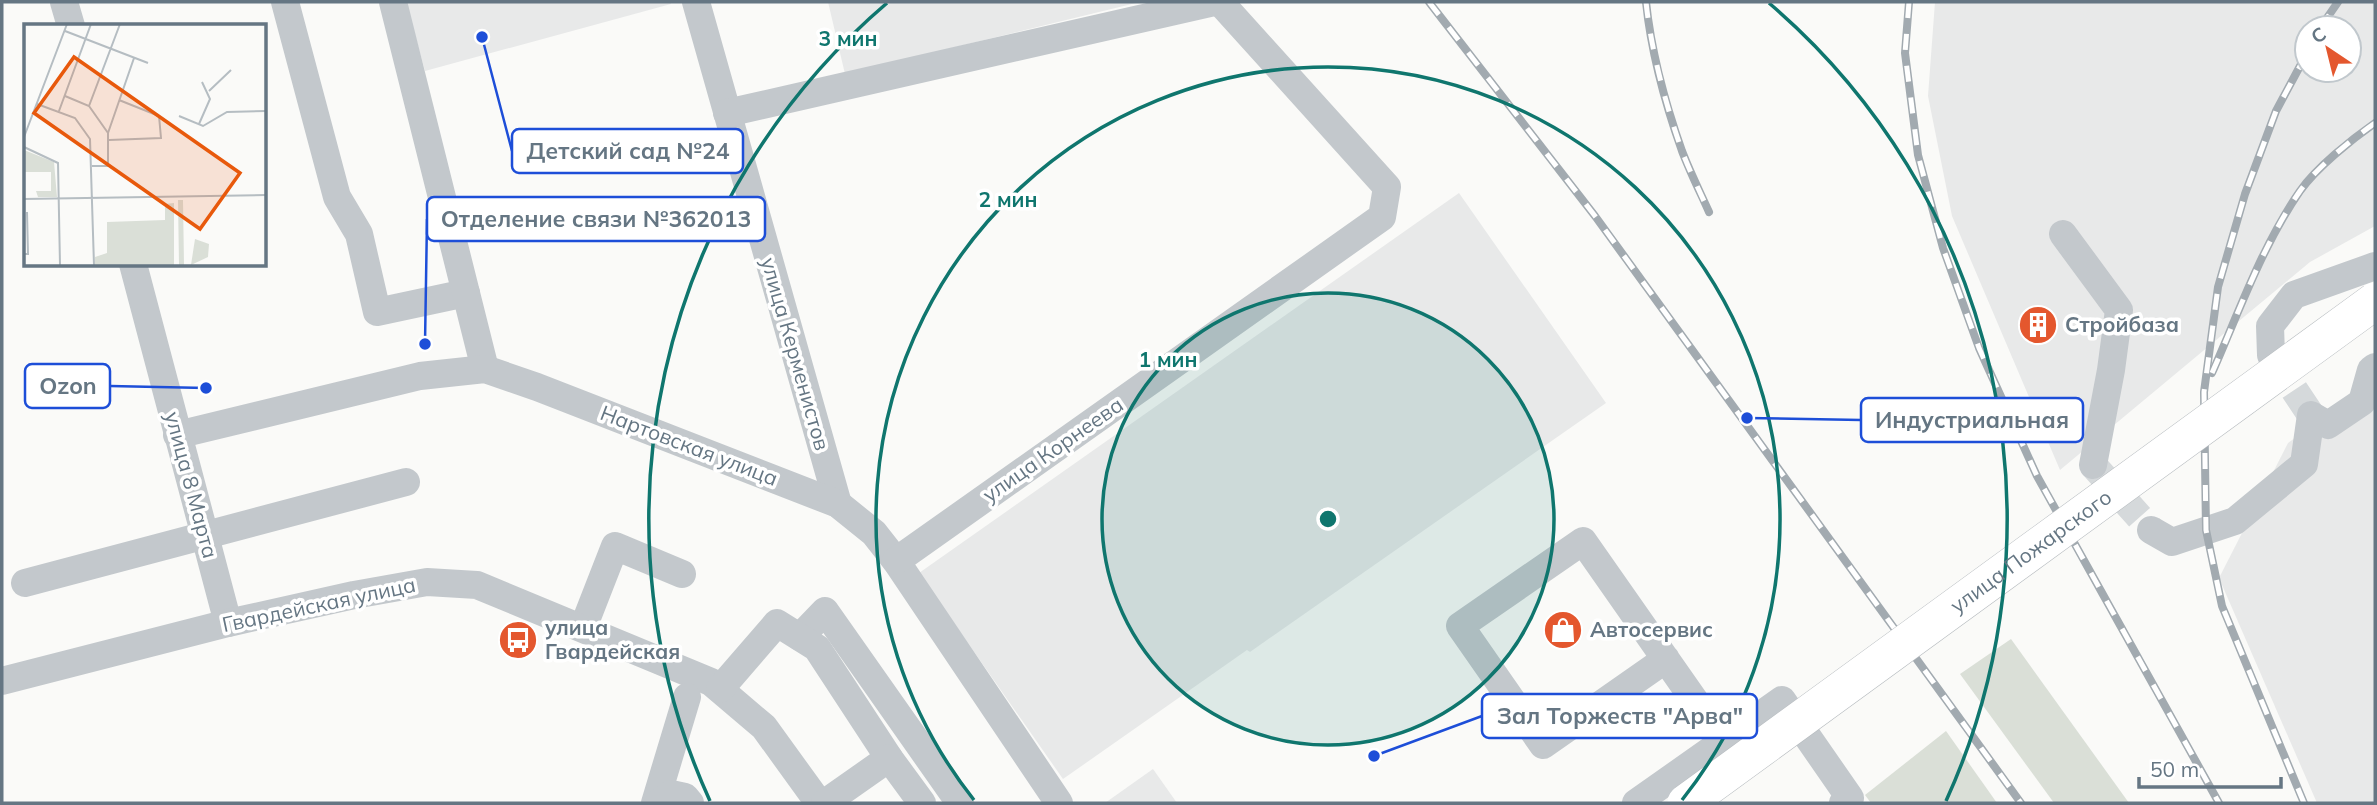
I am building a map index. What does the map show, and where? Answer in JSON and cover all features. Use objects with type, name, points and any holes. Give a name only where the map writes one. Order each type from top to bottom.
[{"type":"main road","name":"улица Пожарского","points":[[1686,803],[2375,300]]},
{"type":"main road","name":"улица Пожарского","points":[[1724,803],[2375,329]]},
{"type":"street","points":[[64,2],[70,24]]},
{"type":"street","points":[[285,2],[337,197],[359,234],[377,312],[466,293]]},
{"type":"street","points":[[393,2],[485,369]]},
{"type":"street","name":"улица Керменистов","points":[[696,2],[838,503]]},
{"type":"street","points":[[727,113],[1214,2]]},
{"type":"street","name":"улица Корнеева","points":[[896,561],[1382,217],[1387,187],[1220,2]]},
{"type":"street","points":[[2063,234],[2119,310],[2093,465]]},
{"type":"street","name":"улица 8 Марта","points":[[133,266],[228,623]]},
{"type":"street","points":[[2271,355],[2270,326],[2294,295],[2375,266]]},
{"type":"street","points":[[2151,530],[2172,542],[2235,521],[2304,464],[2311,415],[2328,425],[2362,402],[2371,370],[2375,367]]},
{"type":"street","name":"Нартовская улица","points":[[177,435],[420,376],[485,369],[838,503],[874,533],[896,561],[1059,803]]},
{"type":"street","points":[[25,583],[406,482]]},
{"type":"street","points":[[1666,659],[1543,745],[1460,626],[1583,541],[1666,659],[1723,741]]},
{"type":"street","points":[[583,628],[615,546],[682,574]]},
{"type":"street","name":"Гвардейская улица","points":[[2,681],[228,623],[354,595],[427,582],[477,584],[711,682],[764,727],[819,803]]},
{"type":"street","points":[[800,637],[825,611],[960,803]]},
{"type":"street","points":[[720,689],[777,623],[817,648],[922,803]]},
{"type":"street","points":[[657,803],[687,697]]},
{"type":"street","points":[[1636,803],[1782,700],[1850,798],[1843,803]]},
{"type":"street","points":[[825,803],[889,758]]},
{"type":"street","points":[[657,803],[671,794],[685,797],[690,803]]},
{"type":"shaded area","points":[[406,2],[670,2],[671,4],[425,71]]},
{"type":"shaded area","points":[[828,2],[1140,2],[845,74]]},
{"type":"shaded area","points":[[1935,2],[2375,2],[2375,226],[2310,262],[2060,470],[1952,216],[1928,96]]},
{"type":"shaded area","points":[[1459,193],[1606,403],[1063,779],[919,573]]},
{"type":"shaded area","points":[[2375,380],[2375,803],[2317,803],[2219,578],[2288,443]]},
{"type":"shaded area","points":[[2011,639],[2129,803],[2054,803],[1960,674]]},
{"type":"shaded area","points":[[1946,731],[1997,803],[1871,803],[1865,795]]},
{"type":"shaded area","points":[[1153,769],[1177,803],[1105,803]]},
{"type":"tunnel","points":[[2271,355],[2311,415]]},
{"type":"tunnel","points":[[2093,465],[2151,530]]},
{"type":"railway","points":[[1429,2],[1595,216],[2021,803]]},
{"type":"railway","points":[[1646,2],[1655,58],[1670,115],[1685,159],[1709,212]]},
{"type":"railway","points":[[1909,2],[1905,53],[1918,155],[1943,248],[1979,348],[2037,476],[2219,803]]},
{"type":"railway","points":[[2330,14],[2338,2]]},
{"type":"railway","points":[[2293,79],[2276,111],[2245,194],[2218,287],[2204,392],[2206,530],[2222,606],[2304,803]]},
{"type":"railway","points":[[2212,373],[2263,257],[2286,212],[2307,182],[2345,145],[2375,123]]},
{"type":"place","name":"Детский сад №24","points":[[482,37]]},
{"type":"place","name":"Стройбаза","points":[[2038,325]]},
{"type":"place","name":"Отделение связи №362013","points":[[425,344]]},
{"type":"place","name":"Ozon","points":[[206,388]]},
{"type":"place","name":"Индустриальная","points":[[1747,418]]},
{"type":"place","name":"Автосервис","points":[[1563,630]]},
{"type":"place","name":"улица Гвардейская","points":[[518,640]]},
{"type":"place","name":"Зал Торжеств \"Арва\"","points":[[1374,756]]}]
